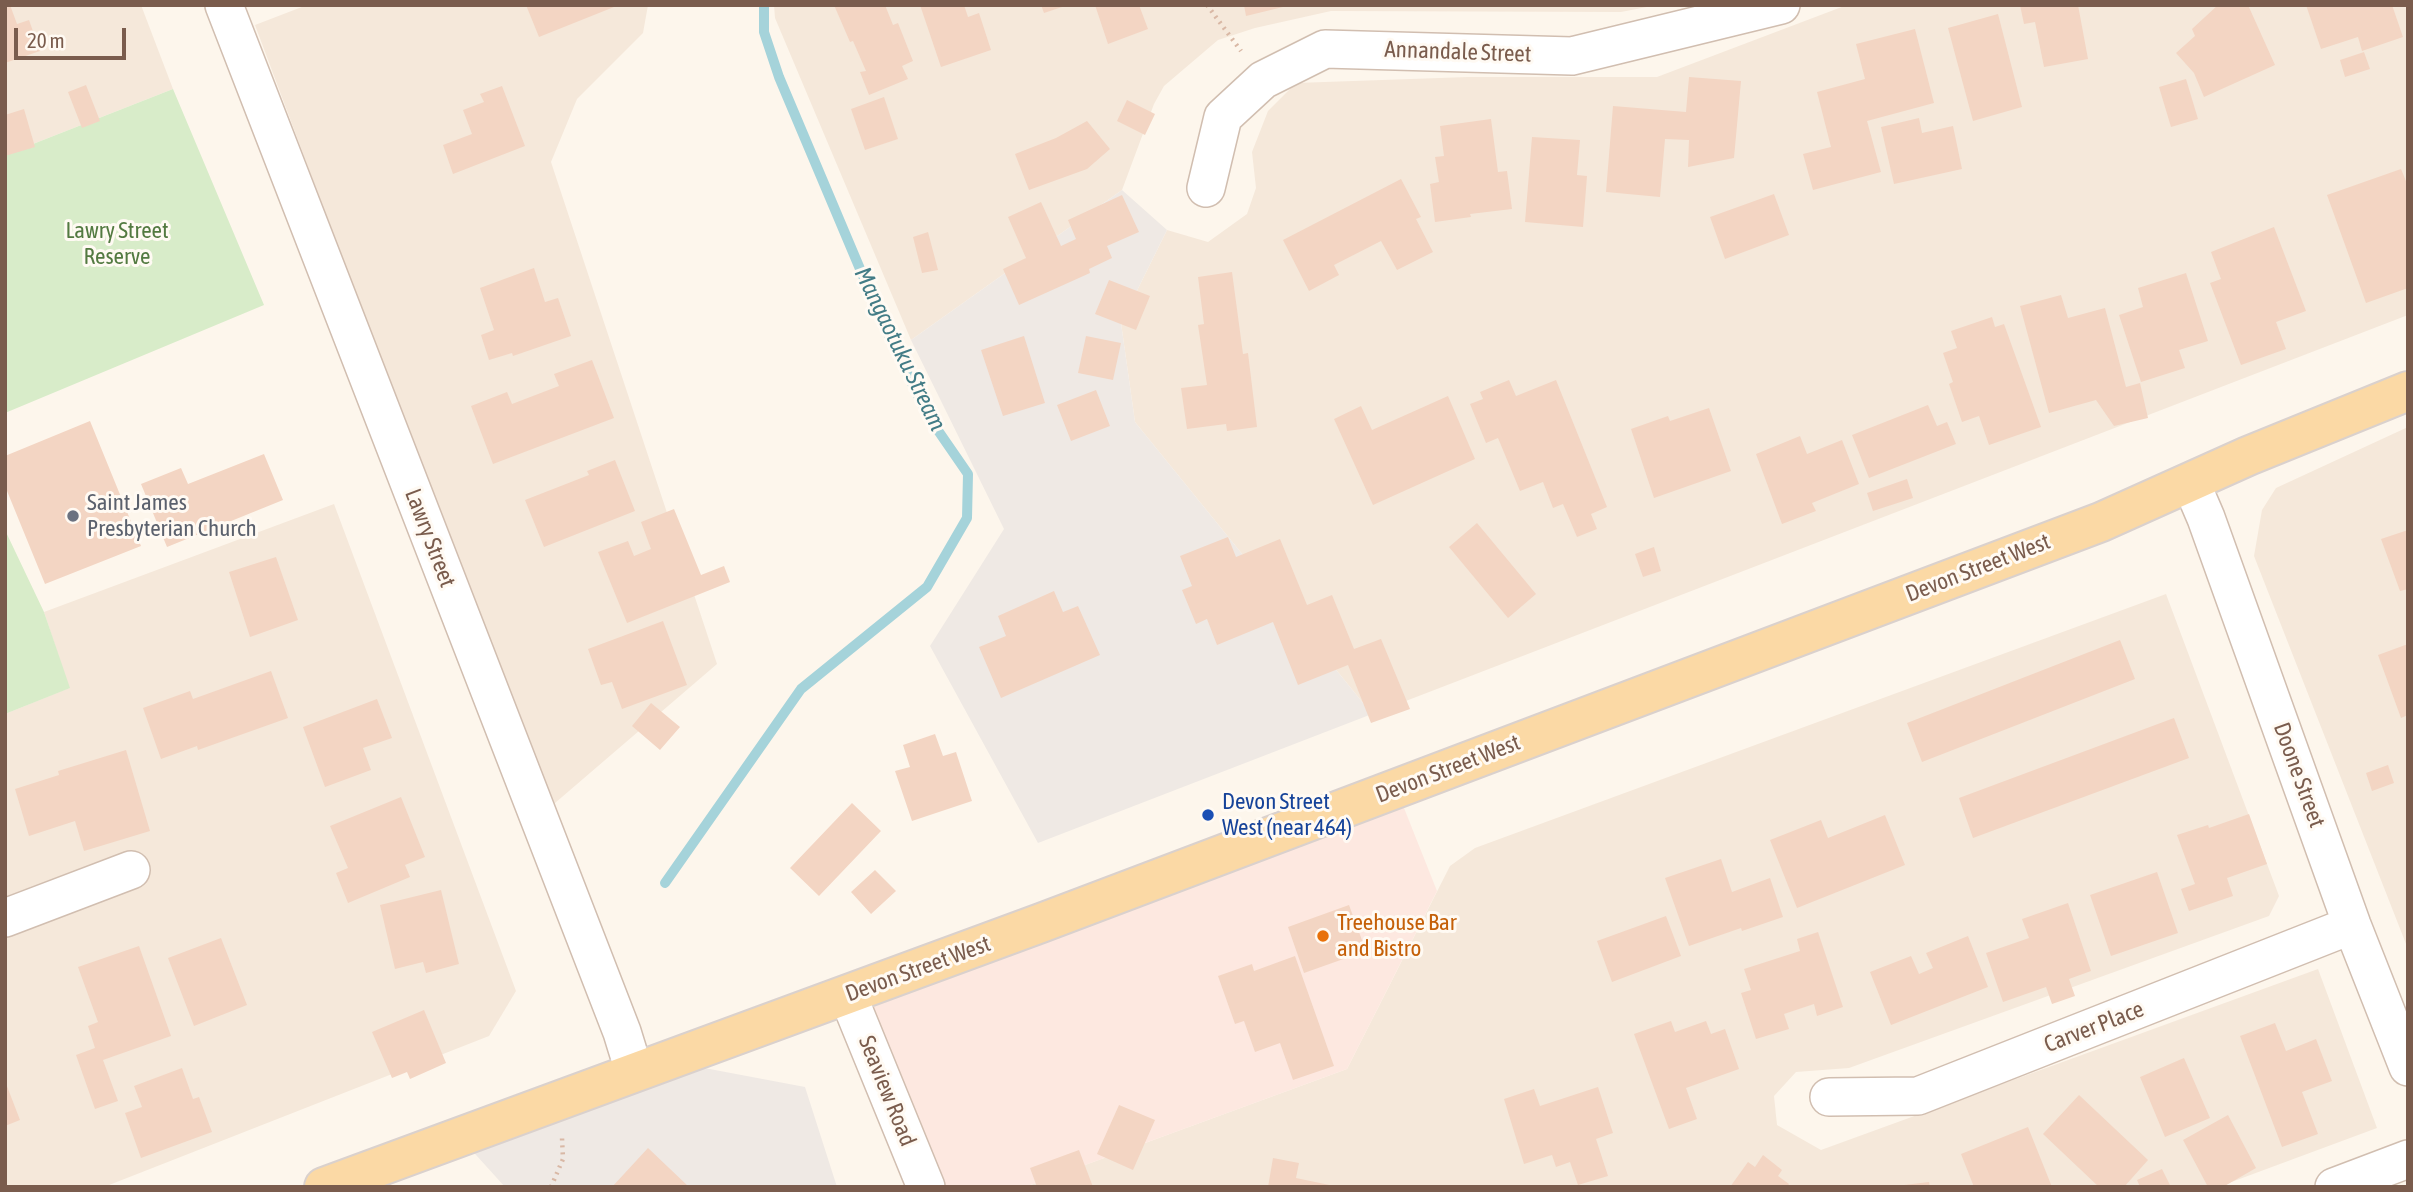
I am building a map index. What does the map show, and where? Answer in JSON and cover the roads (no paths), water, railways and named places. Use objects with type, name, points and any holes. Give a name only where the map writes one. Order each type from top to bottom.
[{"type":"main road","name":"Devon Street West","points":[[324,1187],[635,1071],[848,996],[2101,522],[2248,456],[2408,391]]},
{"type":"street","name":"Lawry Street","points":[[224,5],[635,1071]]},
{"type":"street","name":"Annandale Street","points":[[1206,188],[1223,117],[1263,80],[1325,49],[1572,56],[1781,5]]},
{"type":"street","name":"Doone Street","points":[[2191,483],[2206,517],[2352,925],[2408,1067]]},
{"type":"street","points":[[5,918],[131,870]]},
{"type":"street","name":"Carver Place","points":[[1829,1097],[1918,1096],[2352,925]]},
{"type":"street","name":"Seaview Road","points":[[848,996],[926,1187]]},
{"type":"street","points":[[2334,1187],[2408,1159]]},
{"type":"waterway","name":"Mangaotuku Stream","points":[[665,883],[801,689],[927,587],[967,518],[968,474],[928,416],[882,321],[779,77],[764,32],[764,5]]},
{"type":"place","name":"Saint James Presbyterian Church","points":[[73,516]]},
{"type":"place","name":"Devon Street West (near 464)","points":[[1208,815]]},
{"type":"place","name":"Treehouse Bar and Bistro","points":[[1323,936]]},
{"type":"park label","name":"Lawry Street Reserve","points":[[117,244]]}]
